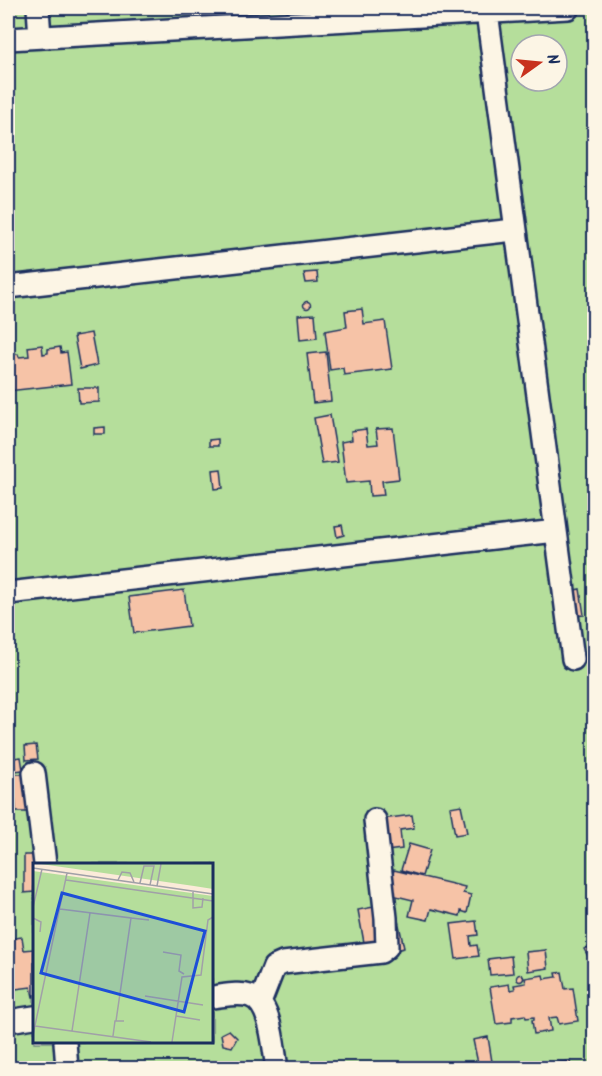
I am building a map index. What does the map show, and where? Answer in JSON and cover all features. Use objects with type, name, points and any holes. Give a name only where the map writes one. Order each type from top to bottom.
[{"type":"street","points":[[38,8],[40,38]]},
{"type":"street","points":[[8,39],[568,8]]},
{"type":"street","points":[[487,12],[514,230],[573,659]]},
{"type":"street","points":[[8,287],[514,230]]},
{"type":"street","points":[[8,593],[556,531]]},
{"type":"street","points":[[34,774],[45,863]]},
{"type":"street","points":[[260,1003],[274,967],[283,963],[381,952],[387,947],[375,820]]},
{"type":"street","points":[[213,997],[249,995],[260,1003],[267,1015],[277,1068]]},
{"type":"street","points":[[8,1021],[33,1017]]},
{"type":"street","points":[[64,1043],[67,1068]]},
{"type":"green space","points":[[8,8],[594,8],[594,1068],[8,1068]]},
{"type":"building","points":[[317,272],[318,282],[306,283],[304,273]]},
{"type":"building","points":[[307,302],[310,305],[307,308],[304,305]]},
{"type":"building","points":[[362,309],[364,324],[385,321],[392,369],[344,375],[343,368],[330,370],[325,331],[347,327],[345,311]]},
{"type":"building","points":[[315,314],[317,338],[300,340],[298,315]]},
{"type":"building","points":[[91,333],[97,365],[80,369],[74,336]]},
{"type":"building","points":[[42,345],[43,354],[48,353],[48,349],[60,347],[61,353],[67,352],[71,384],[8,391],[8,355],[29,356],[28,347]]},
{"type":"building","points":[[326,352],[331,401],[313,403],[307,354]]},
{"type":"building","points":[[78,388],[99,388],[99,402],[79,403]]},
{"type":"building","points":[[330,415],[338,462],[322,464],[314,418]]},
{"type":"building","points":[[105,427],[105,434],[94,434],[94,428]]},
{"type":"building","points":[[393,428],[399,479],[382,481],[384,495],[370,496],[369,481],[346,483],[341,442],[352,440],[351,431],[366,429],[368,445],[378,444],[376,429]]},
{"type":"building","points":[[218,439],[218,446],[209,446],[209,440]]},
{"type":"building","points":[[221,469],[223,488],[215,489],[213,470]]},
{"type":"building","points":[[342,525],[344,535],[337,537],[335,526]]},
{"type":"building","points":[[580,589],[584,615],[574,616],[570,591]]},
{"type":"building","points":[[184,590],[189,626],[134,633],[129,597]]},
{"type":"building","points":[[36,745],[38,759],[26,760],[25,746]]},
{"type":"building","points":[[21,757],[23,770],[15,771],[14,758]]},
{"type":"building","points":[[8,766],[13,807],[8,808]]},
{"type":"building","points":[[14,774],[27,774],[27,812],[16,812]]},
{"type":"building","points":[[461,805],[467,833],[455,835],[450,807]]},
{"type":"building","points":[[412,815],[414,828],[400,830],[402,849],[386,851],[382,819]]},
{"type":"building","points":[[409,844],[430,850],[422,876],[401,870]]},
{"type":"building","points":[[24,855],[36,855],[36,863],[33,863],[33,892],[24,893]]},
{"type":"building","points":[[394,870],[465,887],[463,893],[471,895],[467,913],[461,911],[460,916],[431,909],[428,920],[409,916],[413,900],[388,894]]},
{"type":"building","points":[[384,905],[383,944],[365,948],[358,910]]},
{"type":"building","points":[[398,920],[404,948],[392,951],[386,923]]},
{"type":"building","points":[[476,921],[478,935],[470,936],[471,946],[477,945],[479,956],[456,959],[451,924]]},
{"type":"building","points":[[22,937],[24,950],[33,949],[33,997],[31,987],[8,990],[8,939]]},
{"type":"building","points":[[592,945],[594,953],[588,956],[584,949]]},
{"type":"building","points":[[546,950],[548,968],[528,971],[526,952]]},
{"type":"building","points":[[511,956],[513,973],[490,975],[488,959]]},
{"type":"building","points":[[562,972],[565,989],[573,988],[578,1021],[559,1024],[557,1017],[549,1018],[551,1031],[534,1034],[532,1020],[534,1017],[526,1018],[525,1015],[512,1017],[512,1022],[496,1024],[490,987],[509,984],[510,990],[515,989],[514,985],[526,983],[525,978],[543,975],[544,979],[557,977],[556,973]]},
{"type":"building","points":[[520,974],[524,978],[520,982],[516,978]]},
{"type":"building","points":[[229,1030],[237,1038],[232,1047],[223,1045],[221,1034]]},
{"type":"building","points":[[488,1037],[493,1068],[479,1068],[473,1040]]},
{"type":"building","points":[[570,1061],[571,1068],[535,1068],[535,1065]]}]
